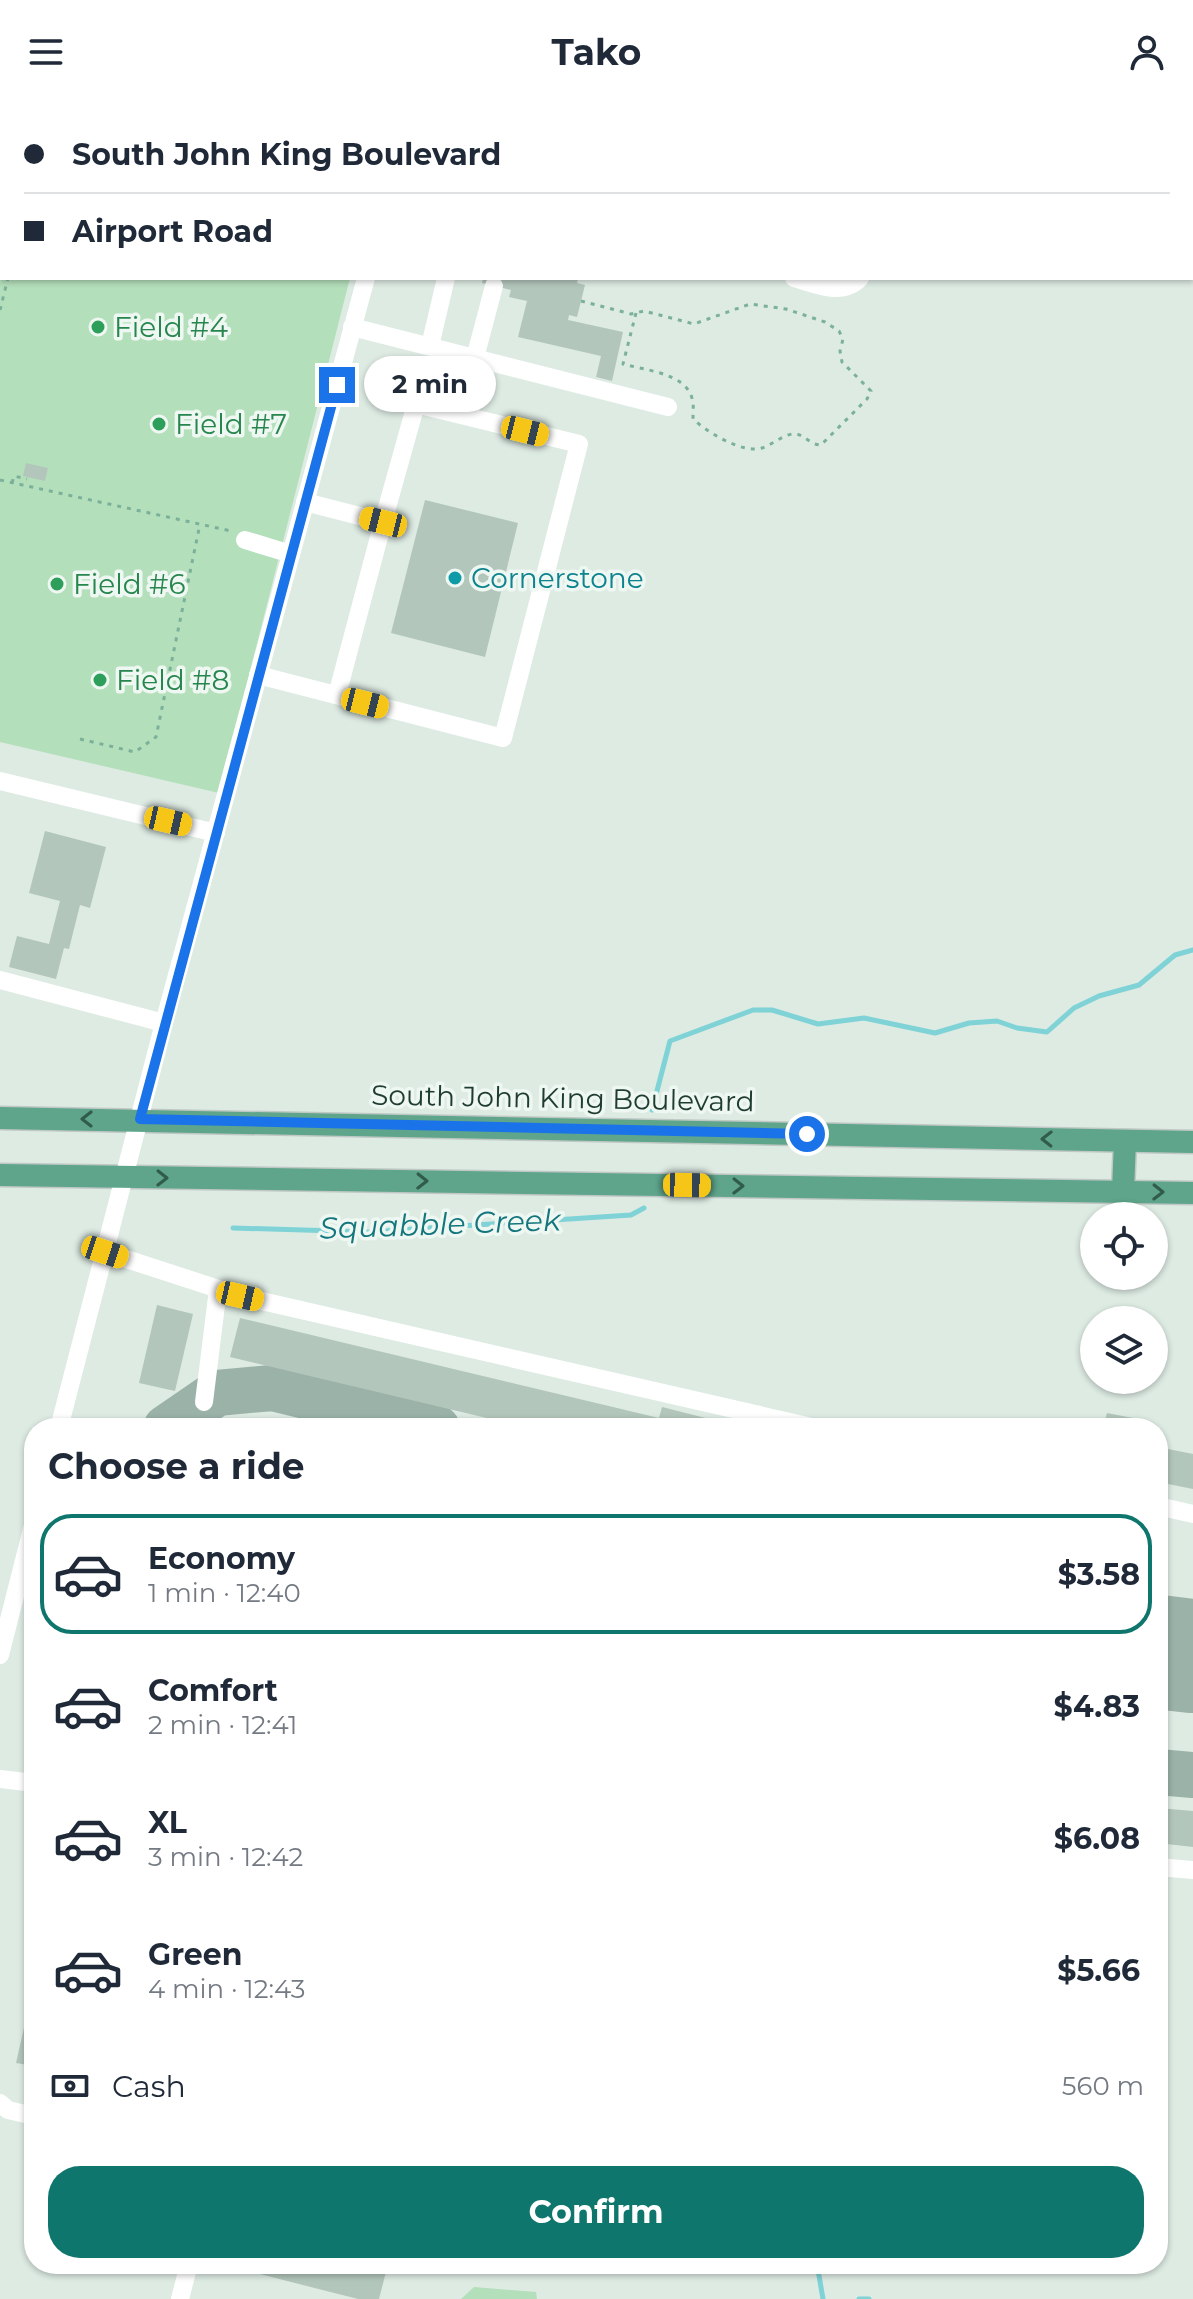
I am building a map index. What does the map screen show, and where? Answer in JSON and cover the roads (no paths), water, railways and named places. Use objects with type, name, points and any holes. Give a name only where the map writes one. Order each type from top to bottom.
[{"type":"main road","name":"South John King Boulevard","points":[[0,1118],[1193,1142]]},
{"type":"main road","points":[[1123,1191],[1125,1141]]},
{"type":"main road","points":[[0,1175],[1193,1193]]},
{"type":"street","points":[[62,1418],[164,1023],[365,280]]},
{"type":"street","points":[[430,346],[446,280]]},
{"type":"street","points":[[802,280],[838,289],[853,285],[858,280]]},
{"type":"street","points":[[475,358],[494,286]]},
{"type":"street","points":[[352,327],[668,407]]},
{"type":"street","points":[[258,675],[503,738],[579,444],[416,404],[337,695]]},
{"type":"street","points":[[305,502],[383,522]]},
{"type":"street","points":[[239,536],[291,554]]},
{"type":"street","points":[[0,781],[216,833]]},
{"type":"street","points":[[0,980],[164,1023]]},
{"type":"street","points":[[105,1252],[218,1289],[773,1418]]},
{"type":"street","points":[[204,1402],[218,1289]]},
{"type":"street","points":[[1168,1508],[1193,1514]]},
{"type":"street","points":[[0,1655],[24,1560]]},
{"type":"street","points":[[0,1779],[24,1782]]},
{"type":"street","points":[[1168,1868],[1193,1870]]},
{"type":"street","points":[[0,2103],[8,2110],[24,2114]]},
{"type":"street","points":[[180,2299],[186,2274]]},
{"type":"waterway","name":"Squabble Creek","points":[[652,1110],[670,1041],[753,1010],[772,1010],[818,1024],[864,1018],[935,1033],[969,1023],[997,1021],[1017,1028],[1047,1032],[1074,1008],[1099,996],[1139,985],[1175,955],[1193,950]]},
{"type":"waterway","name":"Squabble Creek","points":[[233,1228],[369,1232],[631,1215],[644,1208]]},
{"type":"waterway","points":[[819,2274],[823,2299]]},
{"type":"waterway","points":[[859,2299],[869,2299]]},
{"type":"place","name":"Field #4","points":[[98,327]]},
{"type":"place","name":"Field #7","points":[[159,424]]},
{"type":"place","name":"Cornerstone","points":[[455,578]]},
{"type":"place","name":"Field #6","points":[[57,584]]},
{"type":"place","name":"Field #8","points":[[100,680]]}]
